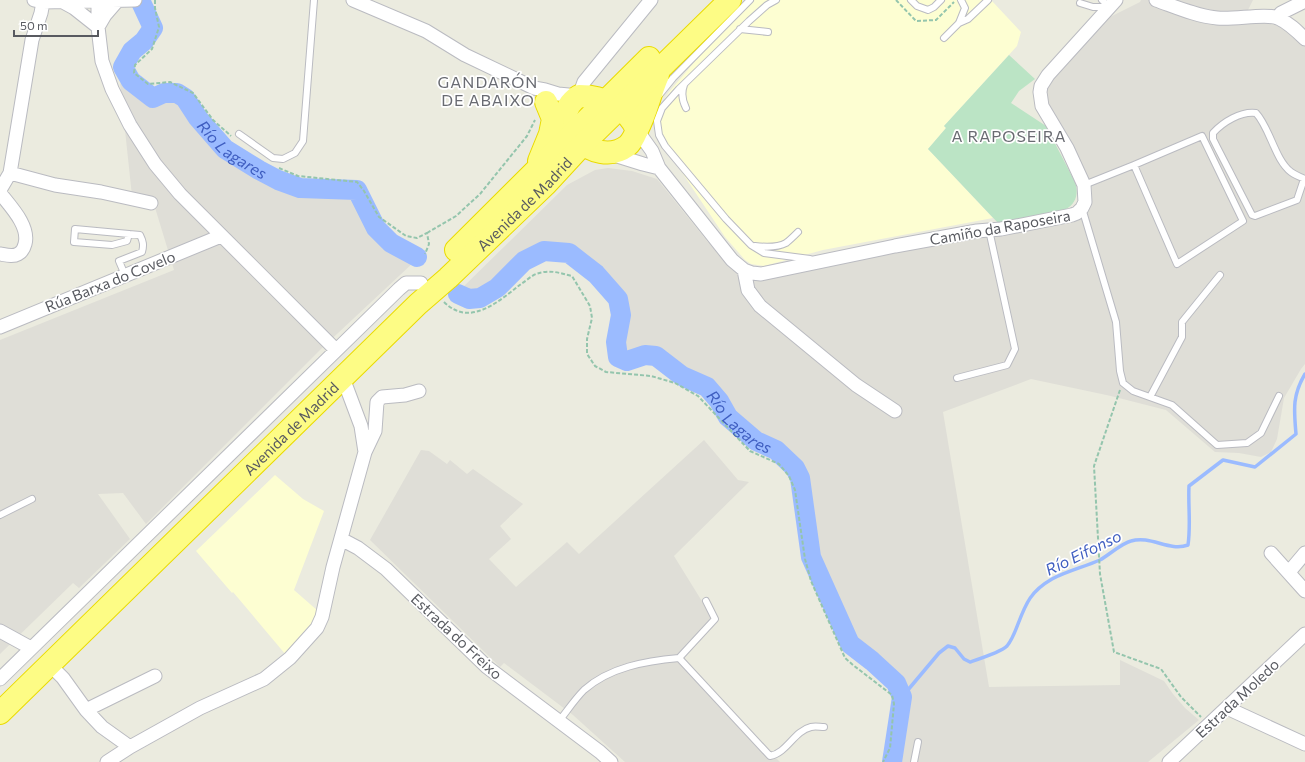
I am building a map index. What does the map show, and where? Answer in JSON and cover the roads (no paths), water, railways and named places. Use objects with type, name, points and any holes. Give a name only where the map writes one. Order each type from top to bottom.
[{"type":"highway","points":[[540,178],[573,112],[609,88],[629,78],[708,0]]},
{"type":"highway","name":"Avenida de Madrid","points":[[0,713],[418,304],[427,287],[540,178],[573,112],[661,68],[730,0]]},
{"type":"highway","points":[[540,178],[608,153],[618,151],[628,145],[641,123],[650,92],[661,68]]},
{"type":"highway","points":[[573,112],[631,118],[637,130]]},
{"type":"highway","points":[[573,112],[591,150],[608,153]]},
{"type":"highway","name":"Avenida de Madrid","points":[[0,695],[410,295],[427,287]]},
{"type":"street","points":[[98,27],[104,15],[118,0]]},
{"type":"street","points":[[0,190],[10,173],[32,40],[41,13],[38,1],[62,2],[135,0]]},
{"type":"street","points":[[353,0],[426,32],[465,55],[573,112],[584,82],[651,0]]},
{"type":"street","points":[[1156,0],[1201,15],[1217,18],[1234,19],[1268,16],[1277,18],[1291,26],[1305,39]]},
{"type":"street","points":[[98,1],[98,27],[102,61],[112,89],[130,125],[155,164],[180,194],[336,350]]},
{"type":"street","points":[[1277,18],[1281,13],[1305,1]]},
{"type":"street","points":[[62,2],[80,12],[98,27]]},
{"type":"street","name":"Camiño da Raposeira","points":[[744,270],[752,274],[761,274],[821,260],[910,243],[1072,216],[1082,208],[1085,202],[1084,185],[1067,148],[1042,106],[1040,92],[1041,86],[1048,75],[1109,2]]},
{"type":"street","points":[[637,130],[652,151],[659,168],[720,246],[732,260],[744,270],[748,290],[760,306],[856,385],[895,411]]},
{"type":"street","points":[[608,153],[659,168]]},
{"type":"street","points":[[10,173],[56,185],[101,192],[151,203]]},
{"type":"street","points":[[0,193],[23,225],[26,242],[24,249],[19,254],[0,254]]},
{"type":"street","name":"Rúa Barxa do Covelo","points":[[0,327],[221,236]]},
{"type":"street","points":[[0,679],[406,283],[427,287]]},
{"type":"street","points":[[343,378],[361,426],[365,452]]},
{"type":"street","points":[[107,762],[200,708],[264,679],[290,658],[317,628],[322,617],[333,567],[365,452],[375,431],[377,402],[382,398],[405,395],[419,391]]},
{"type":"street","name":"Estrada do Freixo","points":[[341,539],[358,548],[386,569],[486,667],[612,762]]},
{"type":"street","points":[[1271,553],[1305,590]]},
{"type":"street","points":[[1289,572],[1305,553]]},
{"type":"street","points":[[0,631],[31,648]]},
{"type":"street","name":"Estrada Moledo","points":[[1169,762],[1305,634]]},
{"type":"street","points":[[49,664],[63,678],[86,710],[102,727],[130,748]]},
{"type":"street","points":[[86,710],[155,676]]},
{"type":"street","points":[[1227,708],[1305,744]]},
{"type":"lane","points":[[239,134],[273,158],[283,159],[295,153],[303,141],[314,0]]},
{"type":"lane","points":[[645,109],[673,78],[750,0]]},
{"type":"lane","points":[[776,0],[767,5],[740,29],[684,84],[662,108],[658,121],[659,135],[665,146],[726,219],[751,245],[764,253],[821,260]]},
{"type":"lane","points":[[911,0],[917,6],[928,10],[934,7],[941,0]]},
{"type":"lane","points":[[959,23],[965,8],[961,0]]},
{"type":"lane","points":[[944,38],[959,23],[968,19],[988,0]]},
{"type":"lane","points":[[1080,1],[1093,7],[1109,2]]},
{"type":"lane","points":[[740,29],[768,32]]},
{"type":"lane","points":[[684,84],[682,91],[683,101],[686,108]]},
{"type":"lane","points":[[1248,112],[1256,113],[1261,119],[1282,161],[1290,171],[1305,179],[1297,200],[1252,216],[1213,139],[1213,133],[1217,128],[1240,115],[1248,112]]},
{"type":"lane","points":[[1084,185],[1202,136],[1243,221],[1177,264],[1134,165]]},
{"type":"lane","points":[[1082,208],[1116,322],[1120,371],[1123,383],[1134,391],[1172,405],[1217,445],[1247,443],[1261,433],[1279,396]]},
{"type":"lane","points":[[125,275],[119,261],[142,252],[143,241],[140,235],[75,229],[74,242],[112,245],[127,241],[129,234]]},
{"type":"lane","points":[[958,378],[1007,365],[1015,349],[989,230]]},
{"type":"lane","points":[[751,245],[764,247],[777,246],[786,243],[798,232]]},
{"type":"lane","points":[[1150,397],[1182,337],[1182,322],[1220,275]]},
{"type":"lane","points":[[0,515],[32,499]]},
{"type":"lane","points":[[559,721],[584,691],[595,682],[611,673],[631,665],[652,660],[679,658],[715,619],[706,601]]},
{"type":"lane","points":[[679,658],[770,756],[776,755],[800,732],[812,726],[824,727]]},
{"type":"lane","points":[[914,762],[918,742]]},
{"type":"waterway","name":"Río Lagares","points":[[140,0],[153,28],[144,41],[132,51],[123,67],[131,81],[153,98],[164,93],[177,93],[185,98],[198,118],[225,149],[278,180],[300,188],[357,190],[376,228],[391,243],[417,257]]},
{"type":"waterway","name":"Río Lagares","points":[[458,294],[469,299],[480,298],[497,288],[524,261],[544,251],[569,253],[596,274],[618,299],[621,315],[616,342],[618,357],[627,361],[645,355],[656,356],[682,376],[707,387],[719,401],[728,417],[756,441],[776,450],[795,468],[800,478],[811,557],[850,644],[872,661],[896,683],[902,697],[892,762]]},
{"type":"waterway","name":"Río Eifonso","points":[[902,697],[939,653],[948,646],[955,648],[964,659],[970,662],[995,653],[1007,646],[1030,598],[1039,588],[1052,579],[1100,560],[1131,541],[1146,540],[1181,547],[1188,545],[1189,486],[1223,460],[1255,467],[1296,434],[1296,396],[1305,374]]},
{"type":"district","name":"GANDARÓN DE ABAIXO","points":[[488,90]]},
{"type":"district","name":"A RAPOSEIRA","points":[[1009,135]]}]
